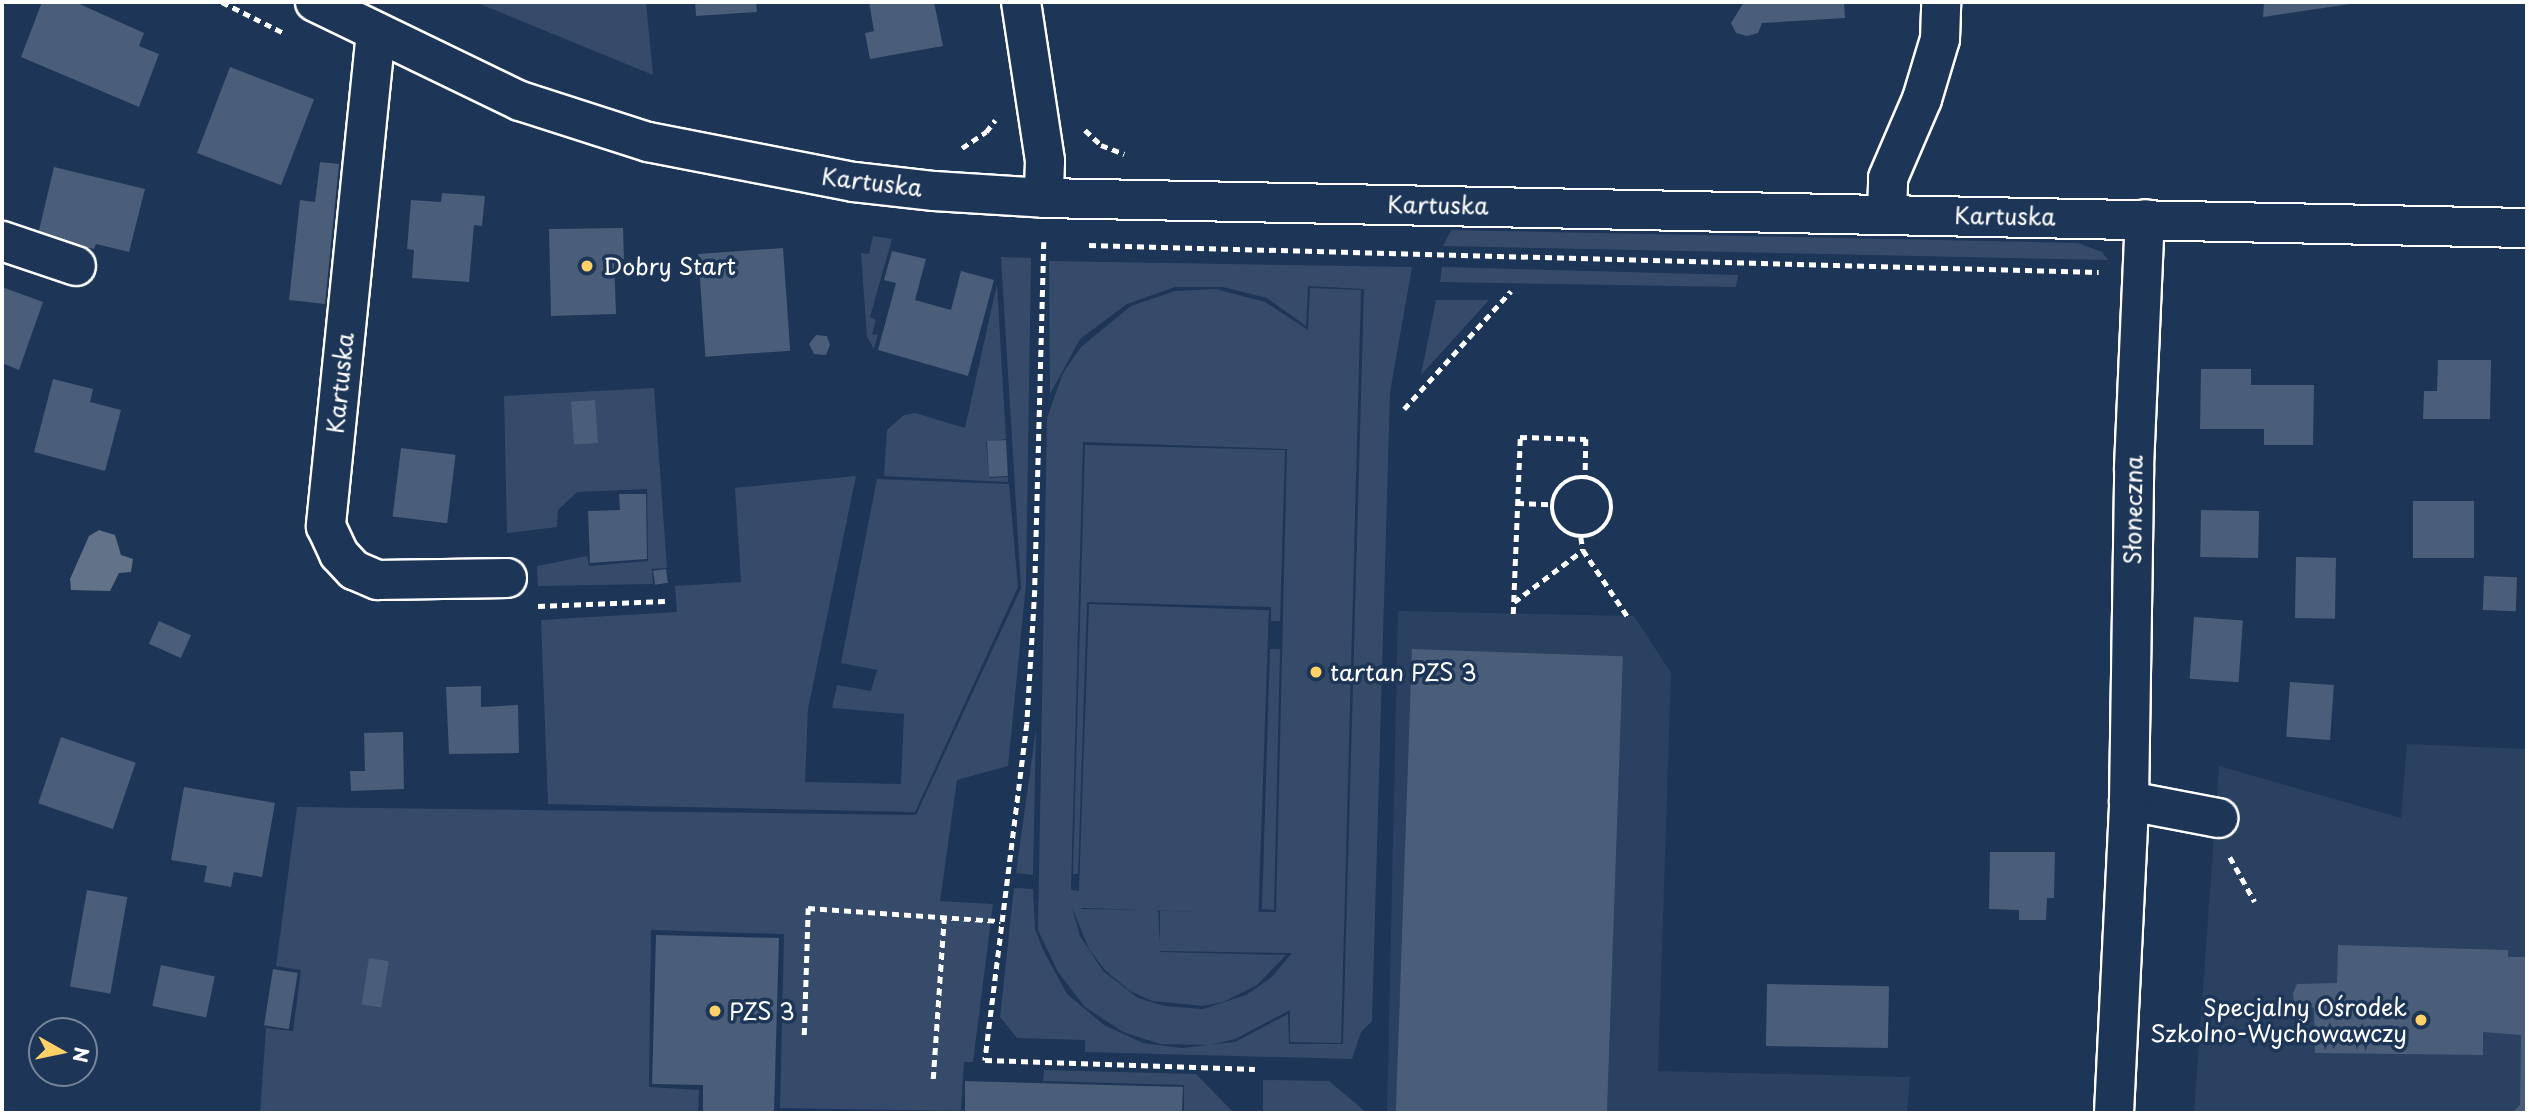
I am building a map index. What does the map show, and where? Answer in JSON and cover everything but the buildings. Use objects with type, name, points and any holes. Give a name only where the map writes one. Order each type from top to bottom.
[{"type":"main road","name":"Kartuska","points":[[315,2],[520,101],[687,152],[854,182],[1044,198],[2527,228]]},
{"type":"main road","points":[[1021,2],[1045,161],[1044,198]]},
{"type":"main road","points":[[1887,213],[1888,178],[1922,99],[1940,39],[1941,2]]},
{"type":"main road","name":"Kartuska","points":[[376,32],[326,526],[338,554],[354,570],[378,580],[508,578]]},
{"type":"main road","name":"Słoneczna","points":[[2114,1113],[2129,801],[2135,439],[2145,219]]},
{"type":"main road","points":[[2,241],[76,266]]},
{"type":"main road","points":[[2129,801],[2221,835]]},
{"type":"path","points":[[1082,127],[1101,145],[1135,155]]},
{"type":"path","points":[[1044,241],[1029,697],[985,1060],[1255,1069]]},
{"type":"path","points":[[1404,409],[1511,291]]},
{"type":"path","points":[[1513,614],[1520,437],[1586,439],[1586,478]]},
{"type":"path","points":[[1586,478],[1604,486],[1612,510],[1600,532],[1581,537],[1557,525],[1551,504],[1561,485],[1586,478]]},
{"type":"path","points":[[1517,503],[1551,504]]},
{"type":"path","points":[[1581,537],[1583,550],[1628,617]]},
{"type":"path","points":[[1514,602],[1583,550]]},
{"type":"path","points":[[508,578],[524,606],[665,601]]},
{"type":"path","points":[[2221,835],[2255,902]]},
{"type":"path","points":[[804,1035],[808,908],[1002,920]]},
{"type":"path","points":[[933,1079],[944,917]]},
{"type":"shaded area","points":[[475,2],[646,2],[653,75]]},
{"type":"shaded area","points":[[1451,230],[2078,243],[2102,252],[2108,260],[1443,246]]},
{"type":"shaded area","points":[[873,236],[892,239],[870,317],[876,320],[872,334],[878,335],[874,349],[867,337],[861,253],[869,254]]},
{"type":"shaded area","points":[[1001,257],[1031,258],[1026,584],[1008,766],[957,780],[940,901],[993,904],[973,1062],[964,1062],[961,1111],[780,1108],[784,934],[651,930],[649,1087],[699,1090],[698,1113],[260,1113],[266,1028],[293,1031],[301,970],[276,966],[297,807],[916,815],[1021,588]]},
{"type":"shaded area","points":[[1049,261],[1412,267],[1390,392],[1372,1021],[1361,1032],[1352,1059],[1085,1052],[1085,1040],[1017,1038],[1000,1017],[1014,888],[1033,889],[1035,929],[1043,950],[1067,994],[1104,1025],[1143,1043],[1182,1048],[1235,1042],[1288,1014],[1289,1044],[1343,1044],[1364,289],[1308,286],[1306,326],[1267,298],[1223,287],[1175,287],[1127,304],[1080,339],[1050,394]]},
{"type":"shaded area","points":[[1442,267],[1738,275],[1736,287],[1440,282]]},
{"type":"shaded area","points":[[997,284],[1006,439],[986,442],[989,478],[1008,477],[1008,482],[884,476],[887,430],[904,415],[915,413],[965,428]]},
{"type":"shaded area","name":"tartan PZS 3","points":[[1310,288],[1361,290],[1341,1043],[1290,1042],[1290,1010],[1235,1039],[1210,1045],[1160,1044],[1123,1032],[1085,1007],[1058,972],[1038,930],[1047,418],[1063,373],[1081,347],[1131,306],[1175,291],[1216,289],[1265,302],[1308,330]],"holes":[[[1083,442],[1287,449],[1276,912],[1160,911],[1160,944],[1158,910],[1081,909],[1080,891],[1071,890]],[[1072,907],[1089,949],[1105,970],[1130,991],[1152,1001],[1203,1006],[1223,1002],[1257,985],[1286,955],[1160,951],[1292,953],[1272,977],[1246,995],[1203,1009],[1165,1006],[1138,998],[1103,971],[1080,936]]]},
{"type":"shaded area","points":[[1436,300],[1489,300],[1421,375]]},
{"type":"shaded area","points":[[654,388],[667,568],[652,569],[653,584],[538,586],[537,566],[587,556],[589,566],[648,561],[647,489],[577,492],[558,510],[557,527],[507,533],[504,396]]},
{"type":"shaded area","points":[[1085,445],[1285,450],[1280,621],[1271,621],[1271,607],[1087,602],[1078,874],[1073,874]]},
{"type":"shaded area","points":[[856,476],[808,709],[805,782],[901,784],[904,714],[832,708],[837,685],[871,691],[877,670],[841,663],[877,479],[1009,484],[1018,587],[915,812],[548,804],[541,620],[677,612],[675,586],[741,582],[735,488]]},
{"type":"shaded area","points":[[99,530],[115,535],[121,555],[133,559],[131,572],[119,573],[110,591],[71,590],[70,579],[89,536]]},
{"type":"shaded area","points":[[1089,604],[1269,610],[1258,914],[1078,908]]},
{"type":"shaded area","points":[[1398,611],[1634,616],[1671,673],[1658,1071],[1910,1077],[1907,1113],[1387,1113]]},
{"type":"shaded area","points":[[1270,649],[1280,649],[1274,910],[1262,909]]},
{"type":"shaded area","points":[[1036,729],[1033,875],[1016,873]]},
{"type":"shaded area","points":[[2407,744],[2527,749],[2527,1113],[2194,1113],[2219,766],[2401,818]]},
{"type":"shaded area","points":[[1044,1070],[1196,1074],[1234,1113],[1184,1113],[1184,1085],[1043,1081]]},
{"type":"shaded area","points":[[1263,1080],[1329,1081],[1367,1113],[1263,1113]]},
{"type":"place","name":"Dobry Start","points":[[587,266]]},
{"type":"place","name":"tartan PZS 3","points":[[1316,672]]},
{"type":"place","name":"PZS 3","points":[[715,1011]]},
{"type":"place","name":"Specjalny Ośrodek Szkolno-Wychowawczy","points":[[2421,1020]]}]
